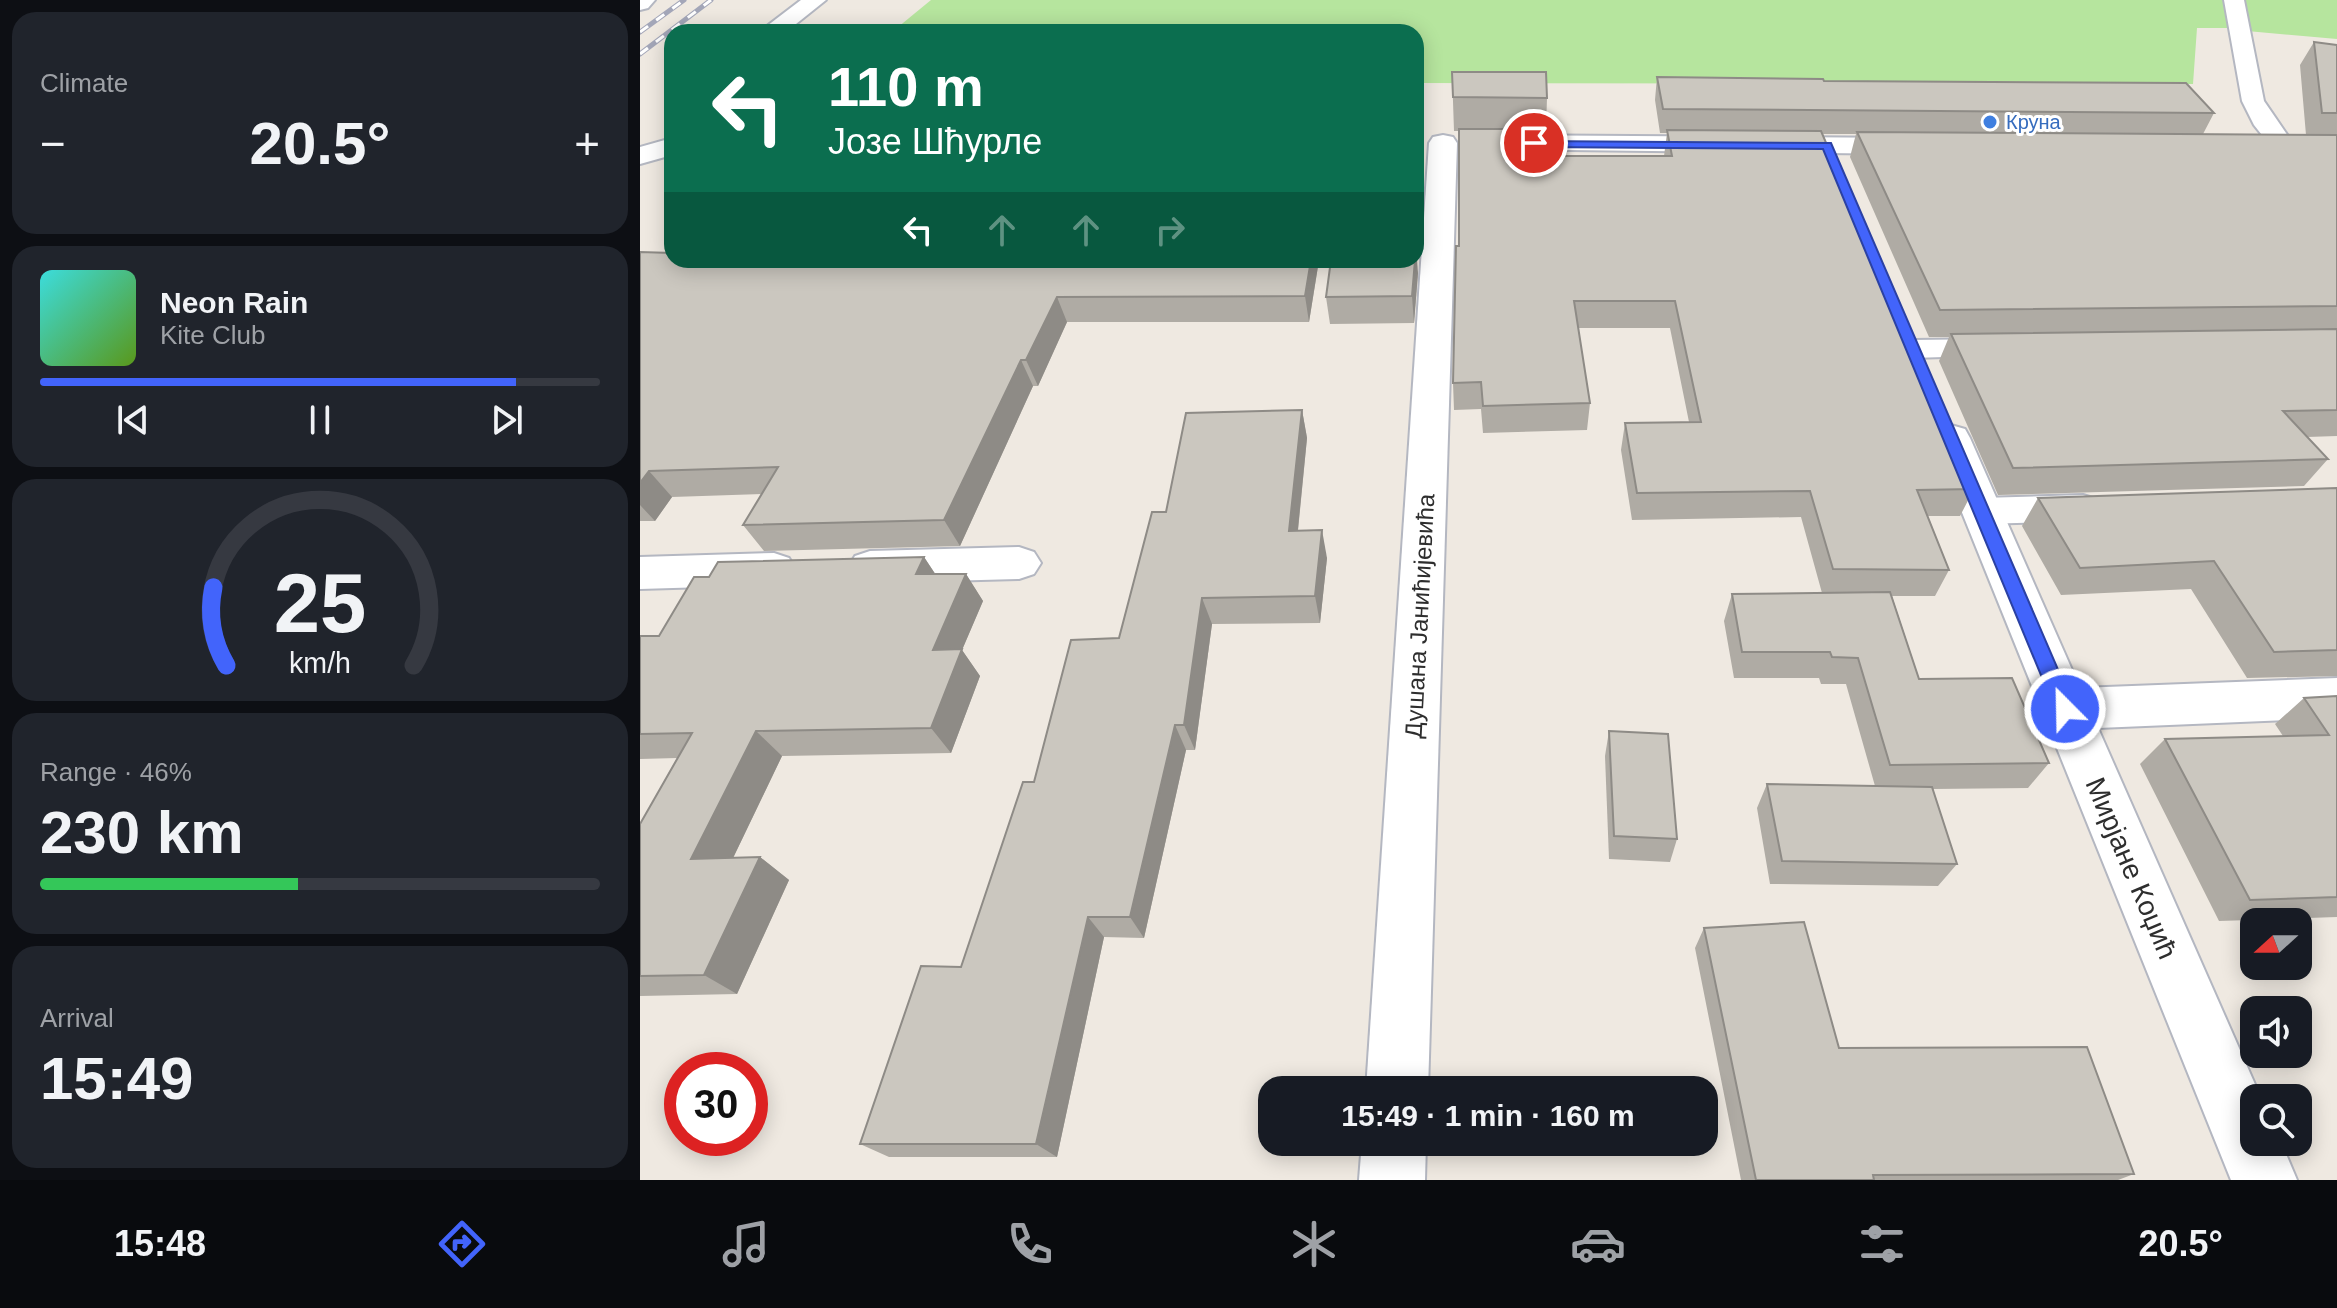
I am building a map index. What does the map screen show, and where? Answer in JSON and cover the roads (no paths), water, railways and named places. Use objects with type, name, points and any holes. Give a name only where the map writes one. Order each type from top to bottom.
[{"type":"street","points":[[782,24],[815,0]]},
{"type":"street","points":[[1430,142],[1936,146]]},
{"type":"street","name":"Душана Јанићијевића","points":[[1397,1076],[1430,142]]},
{"type":"street","points":[[1827,145],[1845,189]]},
{"type":"street","points":[[640,156],[664,148]]},
{"type":"street","points":[[2247,149],[2298,149]]},
{"type":"street","name":"Мирјане Коџић","points":[[1895,306],[2264,1180]]},
{"type":"street","points":[[640,573],[1019,563]]},
{"type":"street","points":[[2065,709],[2337,698]]},
{"type":"street","points":[[1392,1180],[1393,1156]]},
{"type":"lane","points":[[2234,0],[2253,101],[2266,125],[2298,149]]},
{"type":"lane","points":[[1913,349],[2023,348]]},
{"type":"lane","points":[[1981,511],[2121,507]]},
{"type":"railway","points":[[640,32],[684,0]]},
{"type":"railway","points":[[679,24],[711,0]]},
{"type":"railway","points":[[640,54],[664,36]]},
{"type":"place","name":"Круна","points":[[1990,122]]}]
